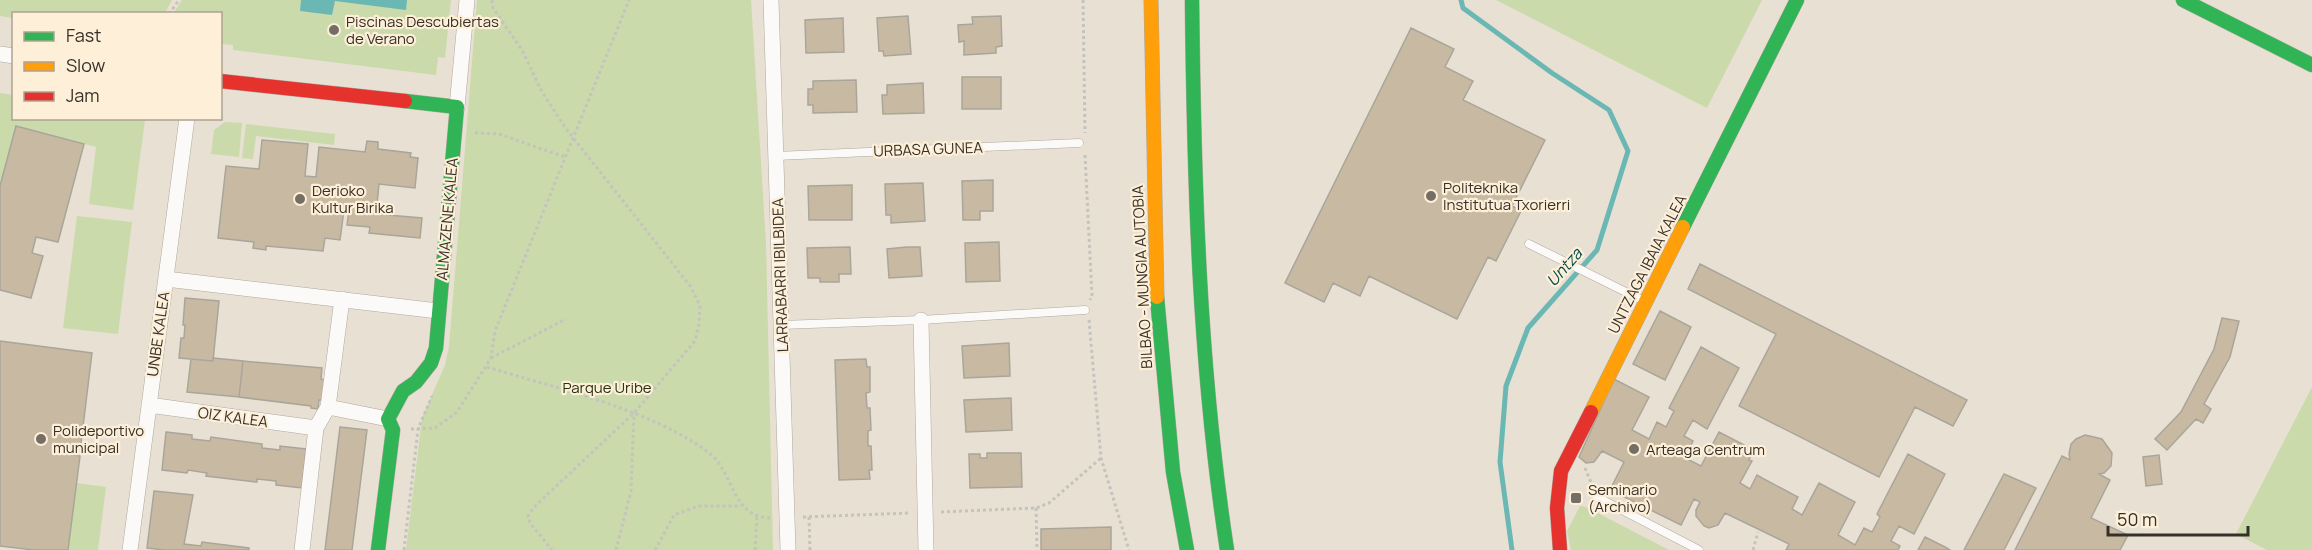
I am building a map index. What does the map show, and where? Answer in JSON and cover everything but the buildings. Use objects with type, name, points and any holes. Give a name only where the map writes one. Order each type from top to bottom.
[{"type":"main road","name":"BILBAO - MUNGIA AUTOBIA","points":[[1151,0],[1156,285],[1163,383],[1173,472],[1187,550]]},
{"type":"main road","points":[[1192,0],[1201,343],[1210,439],[1227,550]]},
{"type":"main road","name":"UNTZAGA IBAIA KALEA","points":[[1560,550],[1557,508],[1561,471],[1797,0]]},
{"type":"main road","points":[[2184,0],[2312,65]]},
{"type":"main road","points":[[222,81],[457,106]]},
{"type":"main road","name":"ALMAZENE KALEA","points":[[378,550],[394,405],[403,392],[416,382],[431,363],[436,348],[457,106]]},
{"type":"street","points":[[457,106],[467,0]]},
{"type":"street","name":"LARRABARRI IBILBIDEA","points":[[771,0],[788,550]]},
{"type":"street","name":"UNBE KALEA","points":[[130,550],[187,120]]},
{"type":"street","points":[[166,279],[438,311]]},
{"type":"street","points":[[302,550],[316,428],[328,407],[342,299]]},
{"type":"street","points":[[921,320],[926,550]]},
{"type":"street","name":"OIZ KALEA","points":[[149,405],[316,428]]},
{"type":"street","points":[[328,407],[390,425]]},
{"type":"lane","name":"URBASA GUNEA","points":[[776,156],[1079,143]]},
{"type":"lane","points":[[1529,244],[1647,302]]},
{"type":"lane","points":[[781,325],[921,320],[1085,310]]},
{"type":"lane","points":[[1597,497],[1699,550]]},
{"type":"path","points":[[492,0],[493,8],[522,50],[542,92],[574,138],[691,288],[700,306],[695,342],[634,413],[533,508],[528,516],[530,523],[552,550]]},
{"type":"path","points":[[390,425],[435,428],[457,412],[491,358],[495,331],[629,0]]},
{"type":"path","points":[[1083,0],[1085,134],[1079,143],[1087,157],[1092,296],[1085,310],[1090,324],[1101,458],[1129,550]]},
{"type":"path","points":[[455,132],[499,134],[565,157]]},
{"type":"path","points":[[491,358],[566,319]]},
{"type":"path","points":[[615,550],[631,491],[634,413]]},
{"type":"path","points":[[1568,456],[1585,469],[1597,497]]},
{"type":"path","points":[[655,550],[674,515],[698,506],[742,506]]},
{"type":"path","points":[[1036,508],[1037,550]]},
{"type":"path","points":[[809,517],[810,550]]},
{"type":"path","points":[[755,550],[757,518]]},
{"type":"path","points":[[1753,550],[1758,532]]},
{"type":"green space","points":[[0,0],[172,0],[166,12],[12,12],[12,18],[0,16]]},
{"type":"green space","name":"Piscinas Descubiertas de Verano","points":[[182,0],[451,0],[445,58],[438,57],[436,75],[233,50],[233,45],[222,44],[222,12],[174,12]]},
{"type":"green space","name":"Parque Uribe","points":[[477,0],[751,0],[766,244],[773,550],[406,550],[422,418],[445,365],[449,347]]},
{"type":"green space","points":[[1496,0],[1762,0],[1707,108]]},
{"type":"green space","points":[[0,93],[12,95],[12,120],[145,120],[133,210],[89,204],[96,147],[17,126],[0,186]]},
{"type":"green space","points":[[225,122],[242,123],[239,157],[211,154],[214,130]]},
{"type":"green space","points":[[246,124],[335,134],[334,145],[256,136],[253,159],[242,158]]},
{"type":"green space","points":[[77,216],[132,222],[118,334],[63,328]]},
{"type":"green space","points":[[2312,387],[2312,550],[2267,550],[2236,534]]},
{"type":"green space","points":[[76,483],[106,487],[98,550],[68,550]]},
{"type":"green space","points":[[1580,506],[1669,550],[1571,550],[1567,531]]},
{"type":"water","points":[[301,0],[407,0],[406,10],[335,1],[332,15],[300,11]]},
{"type":"waterway","name":"Untza","points":[[1461,0],[1463,8],[1552,73],[1609,110],[1628,151],[1597,250],[1528,328],[1506,386],[1500,462],[1512,550]]},
{"type":"traffic: fast","points":[[1192,0],[1194,138],[1204,344],[1227,550]]},
{"type":"traffic: fast","points":[[1683,227],[1797,0]]},
{"type":"traffic: fast","points":[[2183,0],[2312,65]]},
{"type":"traffic: fast","points":[[378,550],[393,430],[388,419],[403,391],[416,382],[431,363],[436,348],[457,107],[405,101]]},
{"type":"traffic: fast","points":[[1157,297],[1173,472],[1187,550]]},
{"type":"traffic: slow","points":[[1151,0],[1157,297]]},
{"type":"traffic: slow","points":[[1591,412],[1683,227]]},
{"type":"traffic: jam","points":[[222,81],[405,101]]},
{"type":"traffic: jam","points":[[1560,550],[1557,508],[1561,471],[1591,412]]},
{"type":"place","name":"Piscinas Descubiertas de Verano","points":[[334,30]]},
{"type":"place","name":"Politeknika Institutua Txorierri","points":[[1431,196]]},
{"type":"place","name":"Derioko Kultur Birika","points":[[300,199]]},
{"type":"place","name":"Polideportivo municipal","points":[[41,439]]},
{"type":"place","name":"Arteaga Centrum","points":[[1634,449]]},
{"type":"place","name":"Seminario (Archivo)","points":[[1576,498]]}]
